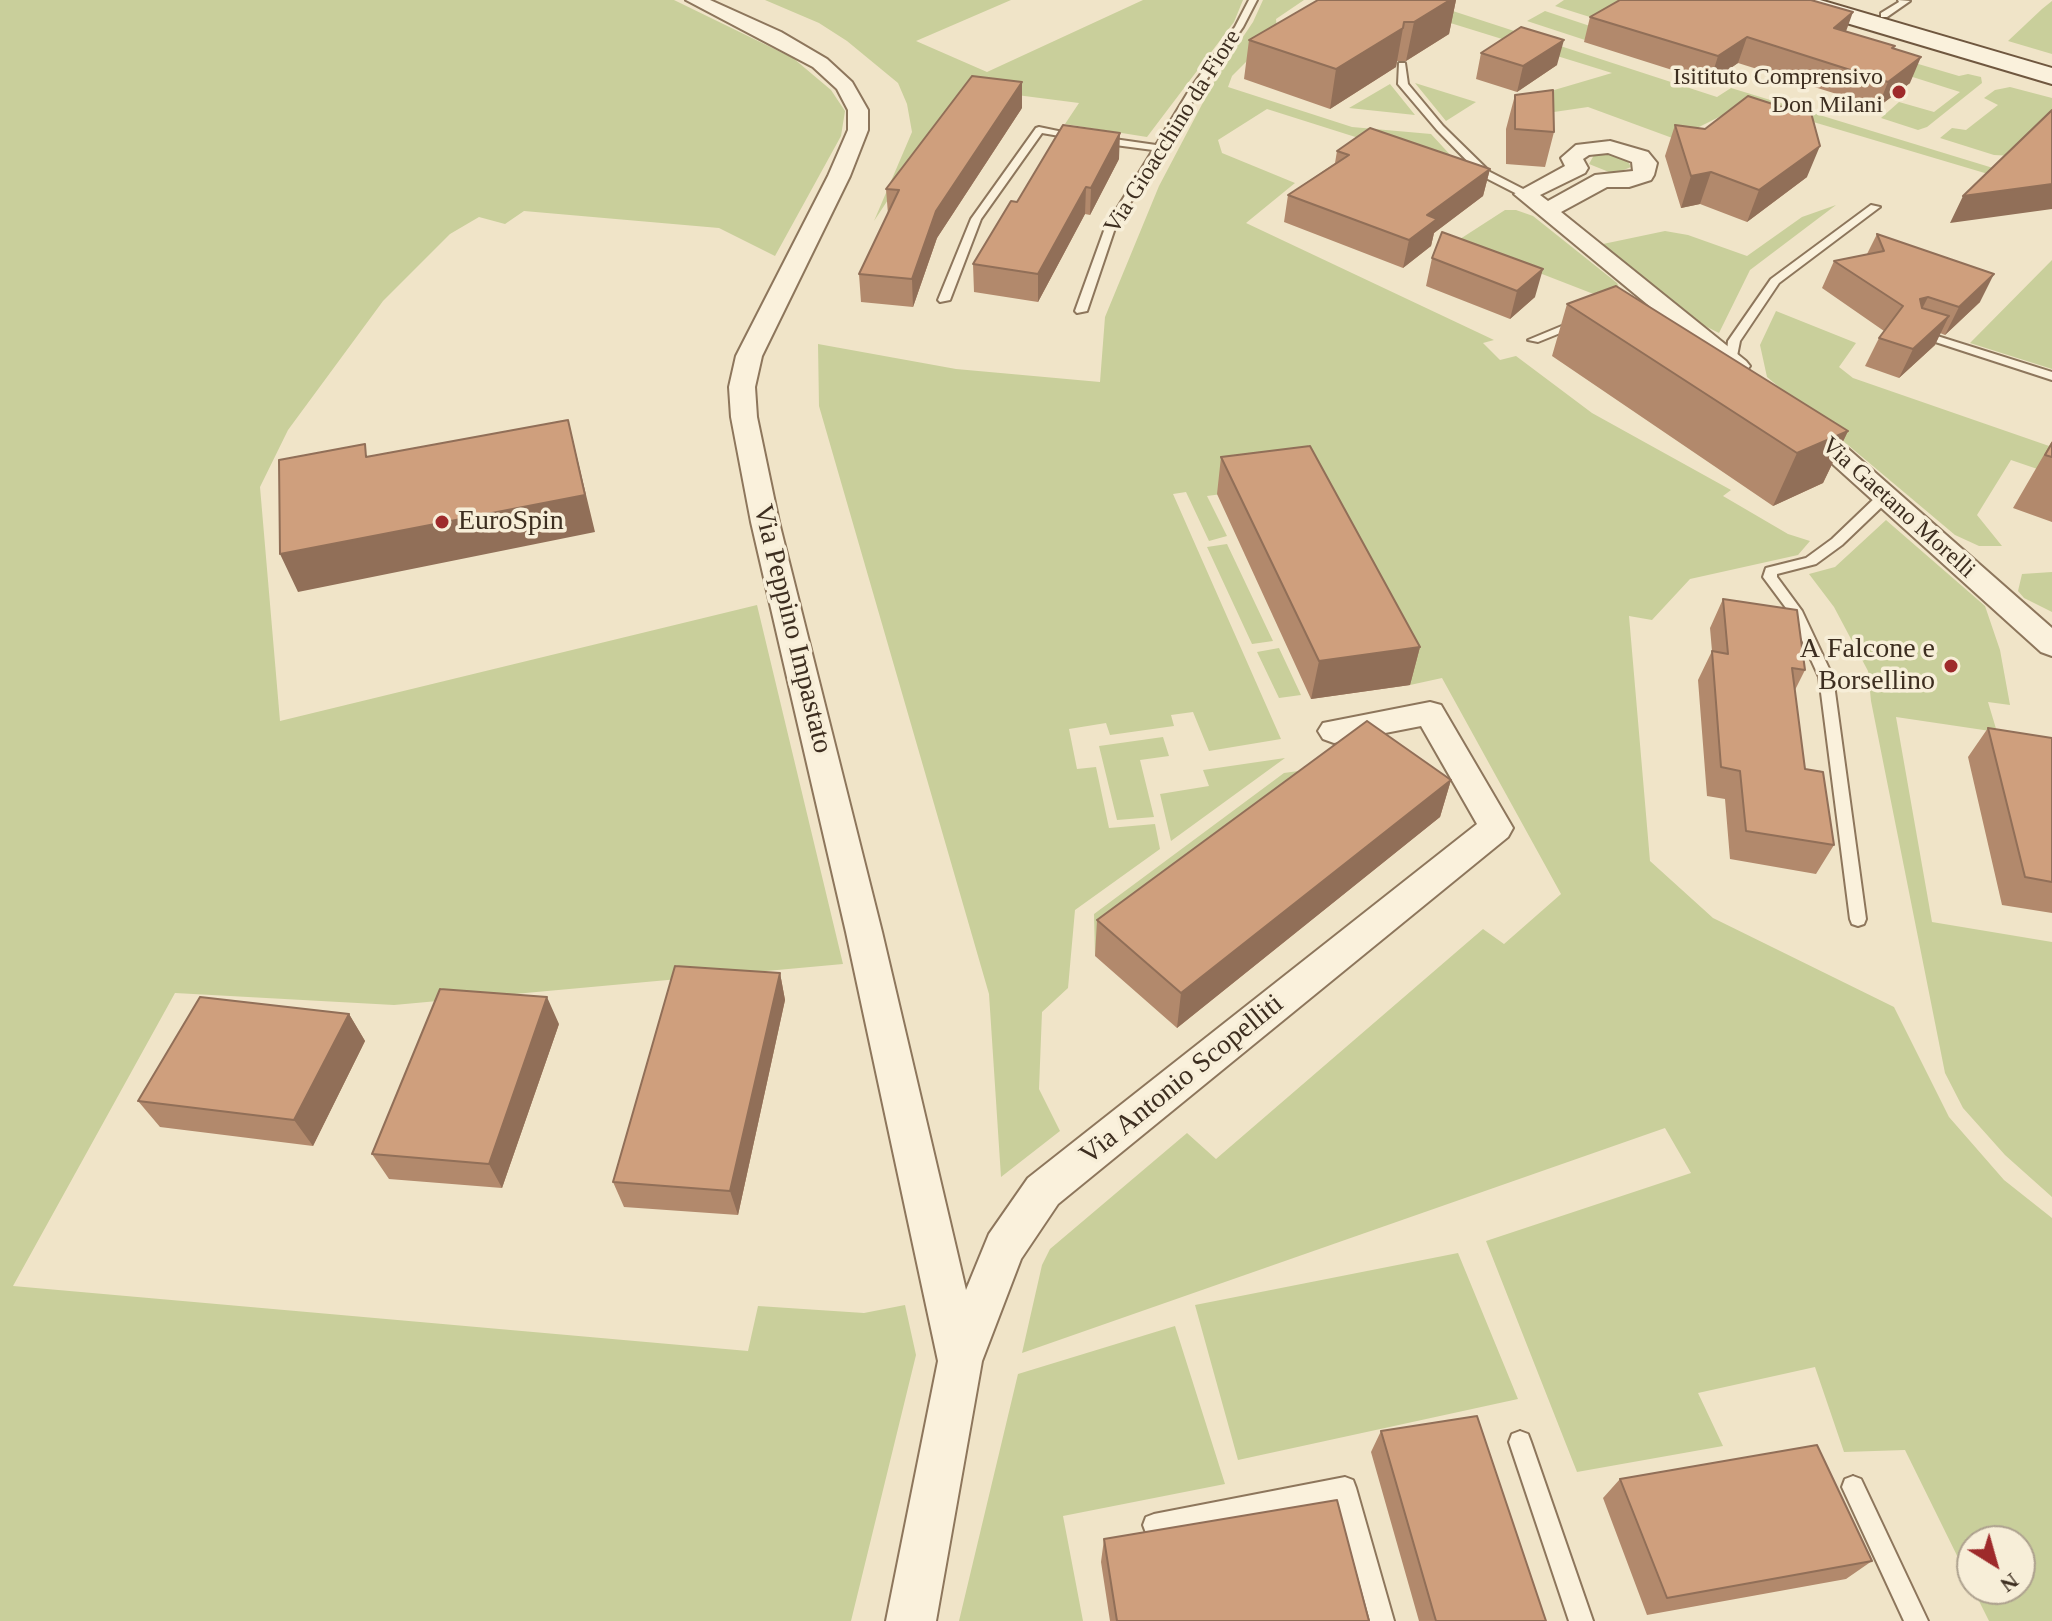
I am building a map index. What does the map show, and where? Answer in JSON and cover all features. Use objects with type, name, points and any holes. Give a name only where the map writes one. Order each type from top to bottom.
[{"type":"street","name":"Via Peppino Impastato","points":[[695,0],[774,36],[820,63],[845,86],[858,110],[858,130],[839,176],[749,356],[742,387],[744,417],[765,522],[868,947],[960,1361]]},
{"type":"street","points":[[1794,0],[2052,76]]},
{"type":"street","points":[[1831,0],[1893,8],[2052,64]]},
{"type":"street","points":[[1546,211],[1603,180],[1639,178],[1647,170],[1646,163],[1622,149],[1583,149],[1572,158],[1577,168],[1525,194],[1638,297],[1754,380]]},
{"type":"street","name":"Via Gaetano Morelli","points":[[1790,410],[1883,498],[2040,627],[2052,645]]},
{"type":"street","name":"Via Antonio Scopelliti","points":[[911,1621],[960,1361],[1004,1248],[1043,1191],[1496,828],[1430,713],[1334,731]]},
{"type":"lane","name":"Via Gioacchino da Fiore","points":[[1081,311],[1110,228],[1157,148],[1239,27],[1253,0]]},
{"type":"lane","points":[[1402,65],[1403,84],[1440,128],[1486,174],[1525,194]]},
{"type":"lane","points":[[944,300],[976,219],[1039,130],[1157,148]]},
{"type":"lane","points":[[1730,361],[1734,341],[1775,281],[1875,207]]},
{"type":"lane","points":[[1534,340],[1590,317]]},
{"type":"lane","points":[[1913,331],[2052,376]]},
{"type":"lane","points":[[1858,919],[1826,677],[1795,611],[1774,587],[1771,571],[1811,561],[1837,542],[1883,498]]},
{"type":"lane","points":[[1520,1442],[1581,1621]]},
{"type":"lane","points":[[1853,1487],[1916,1621]]},
{"type":"lane","points":[[1154,1525],[1345,1488],[1382,1621]]},
{"type":"green space","points":[[0,0],[674,0],[793,58],[831,90],[845,111],[841,136],[775,256],[719,228],[524,211],[505,224],[479,217],[450,234],[383,301],[288,430],[260,487],[280,721],[757,605],[843,964],[394,1005],[175,993],[13,1286],[748,1351],[758,1306],[864,1313],[905,1305],[916,1355],[851,1621],[0,1621]]},
{"type":"green space","points":[[765,0],[1011,0],[916,41],[987,72],[1143,0],[1243,0],[1234,22],[1147,137],[1065,124],[1079,103],[962,88],[874,221],[912,132],[907,104],[898,83],[847,41],[819,23]]},
{"type":"green space","points":[[1263,0],[1304,0],[1276,19],[1277,31],[1232,76],[1228,87],[1352,127],[1431,134],[1466,172],[1267,109],[1218,140],[1222,153],[1295,183],[1246,223],[1494,340],[1483,343],[1500,360],[1516,356],[1592,413],[1731,490],[1723,496],[1788,534],[1810,541],[1798,555],[1690,579],[1652,620],[1629,616],[1650,861],[1713,918],[1894,1007],[1949,1117],[2004,1180],[2052,1218],[2052,1621],[1989,1621],[1981,1605],[2036,1605],[2036,1525],[1956,1525],[1956,1554],[1905,1450],[1844,1452],[1815,1367],[1698,1393],[1723,1446],[1577,1472],[1486,1241],[1691,1173],[1665,1128],[1022,1353],[1042,1265],[1050,1249],[1187,1133],[1216,1159],[1483,929],[1504,944],[1561,894],[1442,678],[1410,685],[1304,483],[1207,496],[1227,536],[1209,541],[1186,492],[1173,494],[1281,739],[1209,751],[1193,712],[1171,715],[1174,726],[1110,735],[1106,723],[1069,729],[1077,769],[1096,767],[1109,828],[1155,824],[1160,849],[1075,910],[1068,988],[1042,1012],[1039,1089],[1060,1131],[1001,1177],[989,994],[819,406],[818,344],[956,369],[1100,382],[1105,317],[1159,186],[1218,74],[1253,22]]},
{"type":"green space","points":[[1376,0],[1419,0],[1717,97],[1731,88],[2052,186],[2025,185],[1810,121],[1729,112],[1675,139],[1588,107],[1554,112],[1517,101],[1612,73]]},
{"type":"green space","points":[[1564,0],[1690,0],[1612,24],[1555,6]]},
{"type":"green space","points":[[2052,1],[2052,54],[2008,41],[2042,9]]},
{"type":"green space","points":[[1545,11],[1602,30],[1585,40],[1527,21]]},
{"type":"green space","points":[[1898,58],[1959,76],[1968,74],[1981,77],[1982,83],[1927,127],[1918,130],[1881,118],[1899,102],[1934,112],[1960,92],[1900,73]]},
{"type":"green space","points":[[1415,83],[1476,102],[1446,121]]},
{"type":"green space","points":[[1390,84],[1415,115],[1349,108]]},
{"type":"green space","points":[[2010,87],[2052,98],[2052,124],[2013,156],[1994,155],[1940,138],[1952,128],[1966,130],[1998,105],[1984,98],[1995,90]]},
{"type":"green space","points":[[1610,154],[1627,160],[1631,167],[1614,174],[1589,164],[1594,155]]},
{"type":"green space","points":[[1836,205],[1750,270],[1719,333],[1697,322],[1603,244],[1665,231],[1688,235],[1747,256],[1802,217]]},
{"type":"green space","points":[[1505,210],[1533,216],[1617,283],[1620,290],[1603,295],[1591,293],[1457,241]]},
{"type":"green space","points":[[2052,260],[2052,369],[1970,343]]},
{"type":"green space","points":[[1776,311],[1856,343],[1839,367],[1853,378],[2052,447],[2052,474],[2011,460],[1977,515],[2002,546],[1979,546],[1955,535],[1767,377],[1760,345]]},
{"type":"green space","points":[[1886,520],[1985,606],[2000,650],[2010,705],[1988,702],[1997,732],[1896,717],[1932,922],[2052,942],[2052,1197],[2005,1155],[1963,1108],[1945,1073],[1871,701],[1868,671],[1834,607],[1809,574],[1835,567]]},
{"type":"green space","points":[[1227,544],[1273,641],[1252,644],[1207,547]]},
{"type":"green space","points":[[2052,572],[2052,612],[2024,598],[2018,591],[2022,574]]},
{"type":"green space","points":[[1279,648],[1301,695],[1279,698],[1257,652]]},
{"type":"green space","points":[[1163,737],[1169,756],[1140,760],[1154,817],[1117,820],[1099,746]]},
{"type":"green space","points":[[1285,758],[1171,841],[1160,794],[1209,786],[1203,770]]},
{"type":"green space","points":[[1327,767],[1095,956],[1094,914],[1284,773]]},
{"type":"green space","points":[[1458,1253],[1518,1399],[1238,1460],[1195,1305]]},
{"type":"green space","points":[[1175,1326],[1225,1484],[1063,1516],[1083,1621],[959,1621],[1018,1374]]},
{"type":"building","points":[[1318,0],[1450,0],[1414,22],[1404,22],[1403,28],[1336,69],[1249,40]]},
{"type":"building","points":[[1620,0],[1811,0],[1853,12],[1834,28],[1921,57],[1888,82],[1747,37],[1718,56],[1590,17]]},
{"type":"building","points":[[1521,27],[1564,40],[1523,66],[1481,53]]},
{"type":"building","points":[[972,76],[1022,82],[936,211],[912,279],[859,274],[899,190],[886,189]]},
{"type":"building","points":[[1553,90],[1554,132],[1515,129],[1515,95]]},
{"type":"building","points":[[1748,96],[1794,111],[1810,109],[1820,146],[1759,190],[1711,172],[1691,176],[1675,125],[1705,129]]},
{"type":"building","points":[[2052,110],[2052,184],[1963,196]]},
{"type":"building","points":[[1063,125],[1120,133],[1091,188],[1086,187],[1038,274],[973,264],[1011,201],[1017,202]]},
{"type":"building","points":[[1370,128],[1490,169],[1427,215],[1437,219],[1409,240],[1288,195],[1349,155],[1337,151]]},
{"type":"building","points":[[1442,232],[1543,269],[1517,291],[1432,258]]},
{"type":"building","points":[[1877,234],[1994,274],[1959,307],[1928,297],[1920,299],[1922,308],[1949,316],[1913,349],[1879,338],[1903,306],[1834,261],[1884,251]]},
{"type":"building","points":[[1616,286],[1848,431],[1797,453],[1567,304]]},
{"type":"building","points":[[568,420],[585,495],[280,554],[279,460],[365,444],[366,457]]},
{"type":"building","points":[[2052,443],[2052,457],[2045,455]]},
{"type":"building","points":[[1310,446],[1420,647],[1319,661],[1221,457]]},
{"type":"building","points":[[1723,599],[1797,610],[1805,670],[1792,668],[1805,769],[1823,772],[1834,845],[1746,831],[1740,771],[1721,767],[1712,651],[1728,654]]},
{"type":"building","points":[[1367,721],[1451,780],[1181,993],[1097,920]]},
{"type":"building","points":[[1988,728],[2052,738],[2052,882],[2025,877]]},
{"type":"building","points":[[675,966],[780,973],[730,1191],[613,1182]]},
{"type":"building","points":[[440,989],[547,997],[489,1164],[372,1154]]},
{"type":"building","points":[[200,997],[349,1014],[294,1120],[138,1101]]},
{"type":"building","points":[[1477,1416],[1546,1621],[1436,1621],[1381,1431]]},
{"type":"building","points":[[1817,1445],[1872,1561],[1667,1598],[1620,1479]]},
{"type":"building","points":[[1337,1500],[1369,1621],[1117,1621],[1104,1539]]},
{"type":"place","name":"Isitituto Comprensivo Don Milani","points":[[1899,92]]},
{"type":"place","name":"EuroSpin","points":[[442,522]]},
{"type":"place","name":"A Falcone e Borsellino","points":[[1951,666]]}]
